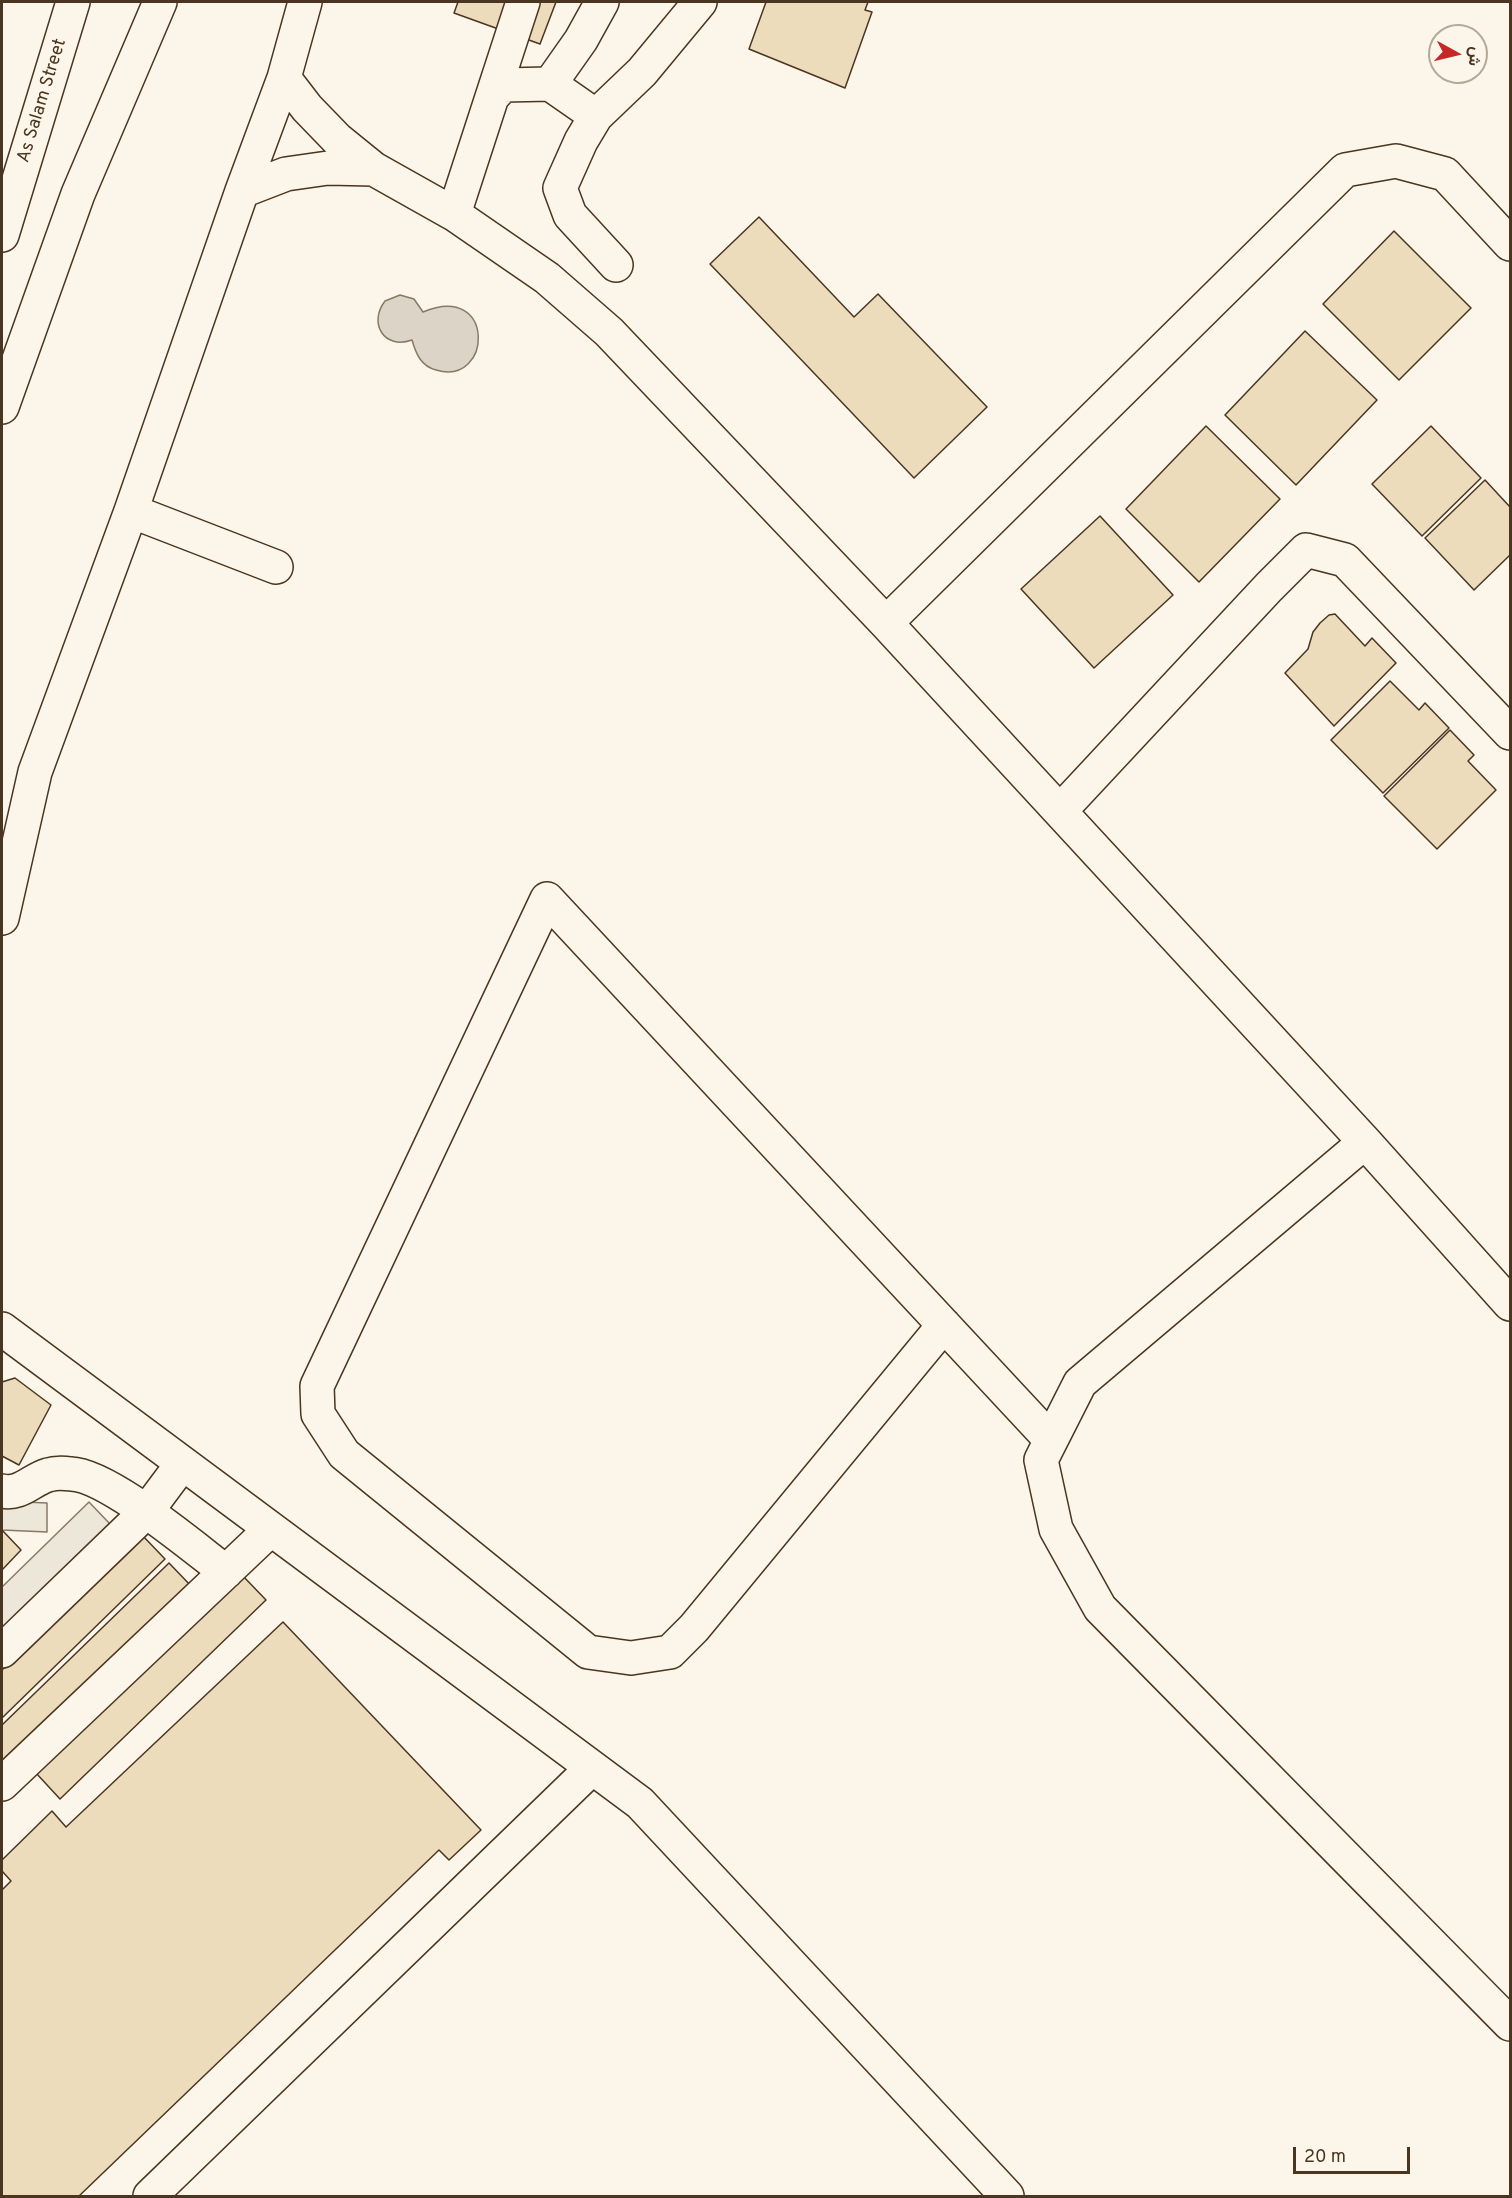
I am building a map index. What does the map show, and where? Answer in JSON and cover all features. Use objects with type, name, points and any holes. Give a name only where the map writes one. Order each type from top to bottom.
[{"type":"street","name":"As Salam Street","points":[[2,236],[73,2]]},
{"type":"street","points":[[2,407],[78,194],[160,2]]},
{"type":"street","points":[[2,918],[35,772],[131,511],[242,191],[284,78],[305,2]]},
{"type":"street","points":[[454,213],[523,2]]},
{"type":"street","points":[[550,84],[581,40],[602,2]]},
{"type":"street","points":[[616,264],[570,215],[560,188],[596,116],[642,72],[699,2]]},
{"type":"street","points":[[284,78],[307,108],[337,139],[374,169],[454,213],[547,278],[609,332],[886,623],[1365,1142],[1510,1304]]},
{"type":"street","points":[[492,97],[503,85],[550,84],[596,116]]},
{"type":"street","points":[[886,623],[1345,170],[1396,161],[1445,174],[1510,244]]},
{"type":"street","points":[[242,191],[286,174],[328,168],[374,169]]},
{"type":"street","points":[[131,511],[276,567]]},
{"type":"street","points":[[1060,812],[1269,586],[1306,550],[1345,560],[1510,733]]},
{"type":"street","points":[[944,1325],[694,1628],[670,1652],[631,1658],[588,1652],[344,1454],[318,1414],[317,1386],[547,899],[944,1325],[1051,1440]]},
{"type":"street","points":[[1365,1142],[1080,1383],[1041,1461],[1056,1529],[1100,1608],[1510,2024]]},
{"type":"street","points":[[2,1329],[640,1803],[1007,2196]]},
{"type":"street","points":[[2,1651],[147,1512],[182,1464]]},
{"type":"street","points":[[2,1491],[21,1490],[49,1474],[74,1474],[92,1478],[147,1512],[226,1572]]},
{"type":"street","points":[[2,1784],[271,1529]]},
{"type":"street","points":[[150,2196],[592,1768]]},
{"type":"shaded area","points":[[400,295],[414,299],[423,312],[447,306],[464,310],[474,321],[478,336],[476,351],[468,364],[455,371],[436,370],[426,366],[420,359],[412,340],[402,342],[387,338],[379,326],[380,309],[385,301]]},
{"type":"shaded area","points":[[2,1501],[47,1503],[47,1532],[2,1530]]},
{"type":"shaded area","points":[[89,1502],[110,1524],[2,1628],[2,1587]]},
{"type":"building","points":[[458,2],[556,2],[540,44],[454,13]]},
{"type":"building","points":[[766,2],[868,2],[865,10],[872,12],[845,88],[749,49]]},
{"type":"building","points":[[759,217],[854,317],[878,294],[987,407],[914,478],[710,264]]},
{"type":"building","points":[[1394,231],[1471,308],[1399,380],[1323,304]]},
{"type":"building","points":[[1305,331],[1377,400],[1296,485],[1225,415]]},
{"type":"building","points":[[1206,426],[1280,499],[1199,582],[1126,509]]},
{"type":"building","points":[[1431,426],[1481,478],[1422,536],[1372,484]]},
{"type":"building","points":[[1485,480],[1510,507],[1510,555],[1474,590],[1425,538]]},
{"type":"building","points":[[1100,516],[1173,595],[1094,668],[1021,589]]},
{"type":"building","points":[[1335,614],[1365,646],[1372,638],[1396,663],[1334,726],[1285,673],[1308,649],[1313,632],[1320,623],[1329,615]]},
{"type":"building","points":[[1390,681],[1419,710],[1425,703],[1449,728],[1383,793],[1331,740]]},
{"type":"building","points":[[1450,730],[1474,755],[1468,761],[1496,790],[1437,849],[1384,796]]},
{"type":"building","points":[[15,1378],[51,1405],[19,1465],[2,1456],[2,1382]]},
{"type":"building","points":[[2,1530],[21,1550],[2,1570]]},
{"type":"building","points":[[141,1534],[165,1559],[2,1718],[2,1670]]},
{"type":"building","points":[[169,1563],[193,1588],[2,1773],[2,1725]]},
{"type":"building","points":[[242,1575],[266,1600],[60,1799],[36,1773]]},
{"type":"building","points":[[283,1622],[481,1830],[449,1860],[439,1850],[79,2196],[2,2196],[2,1890],[11,1881],[2,1871],[2,1860],[52,1811],[66,1827]]}]
